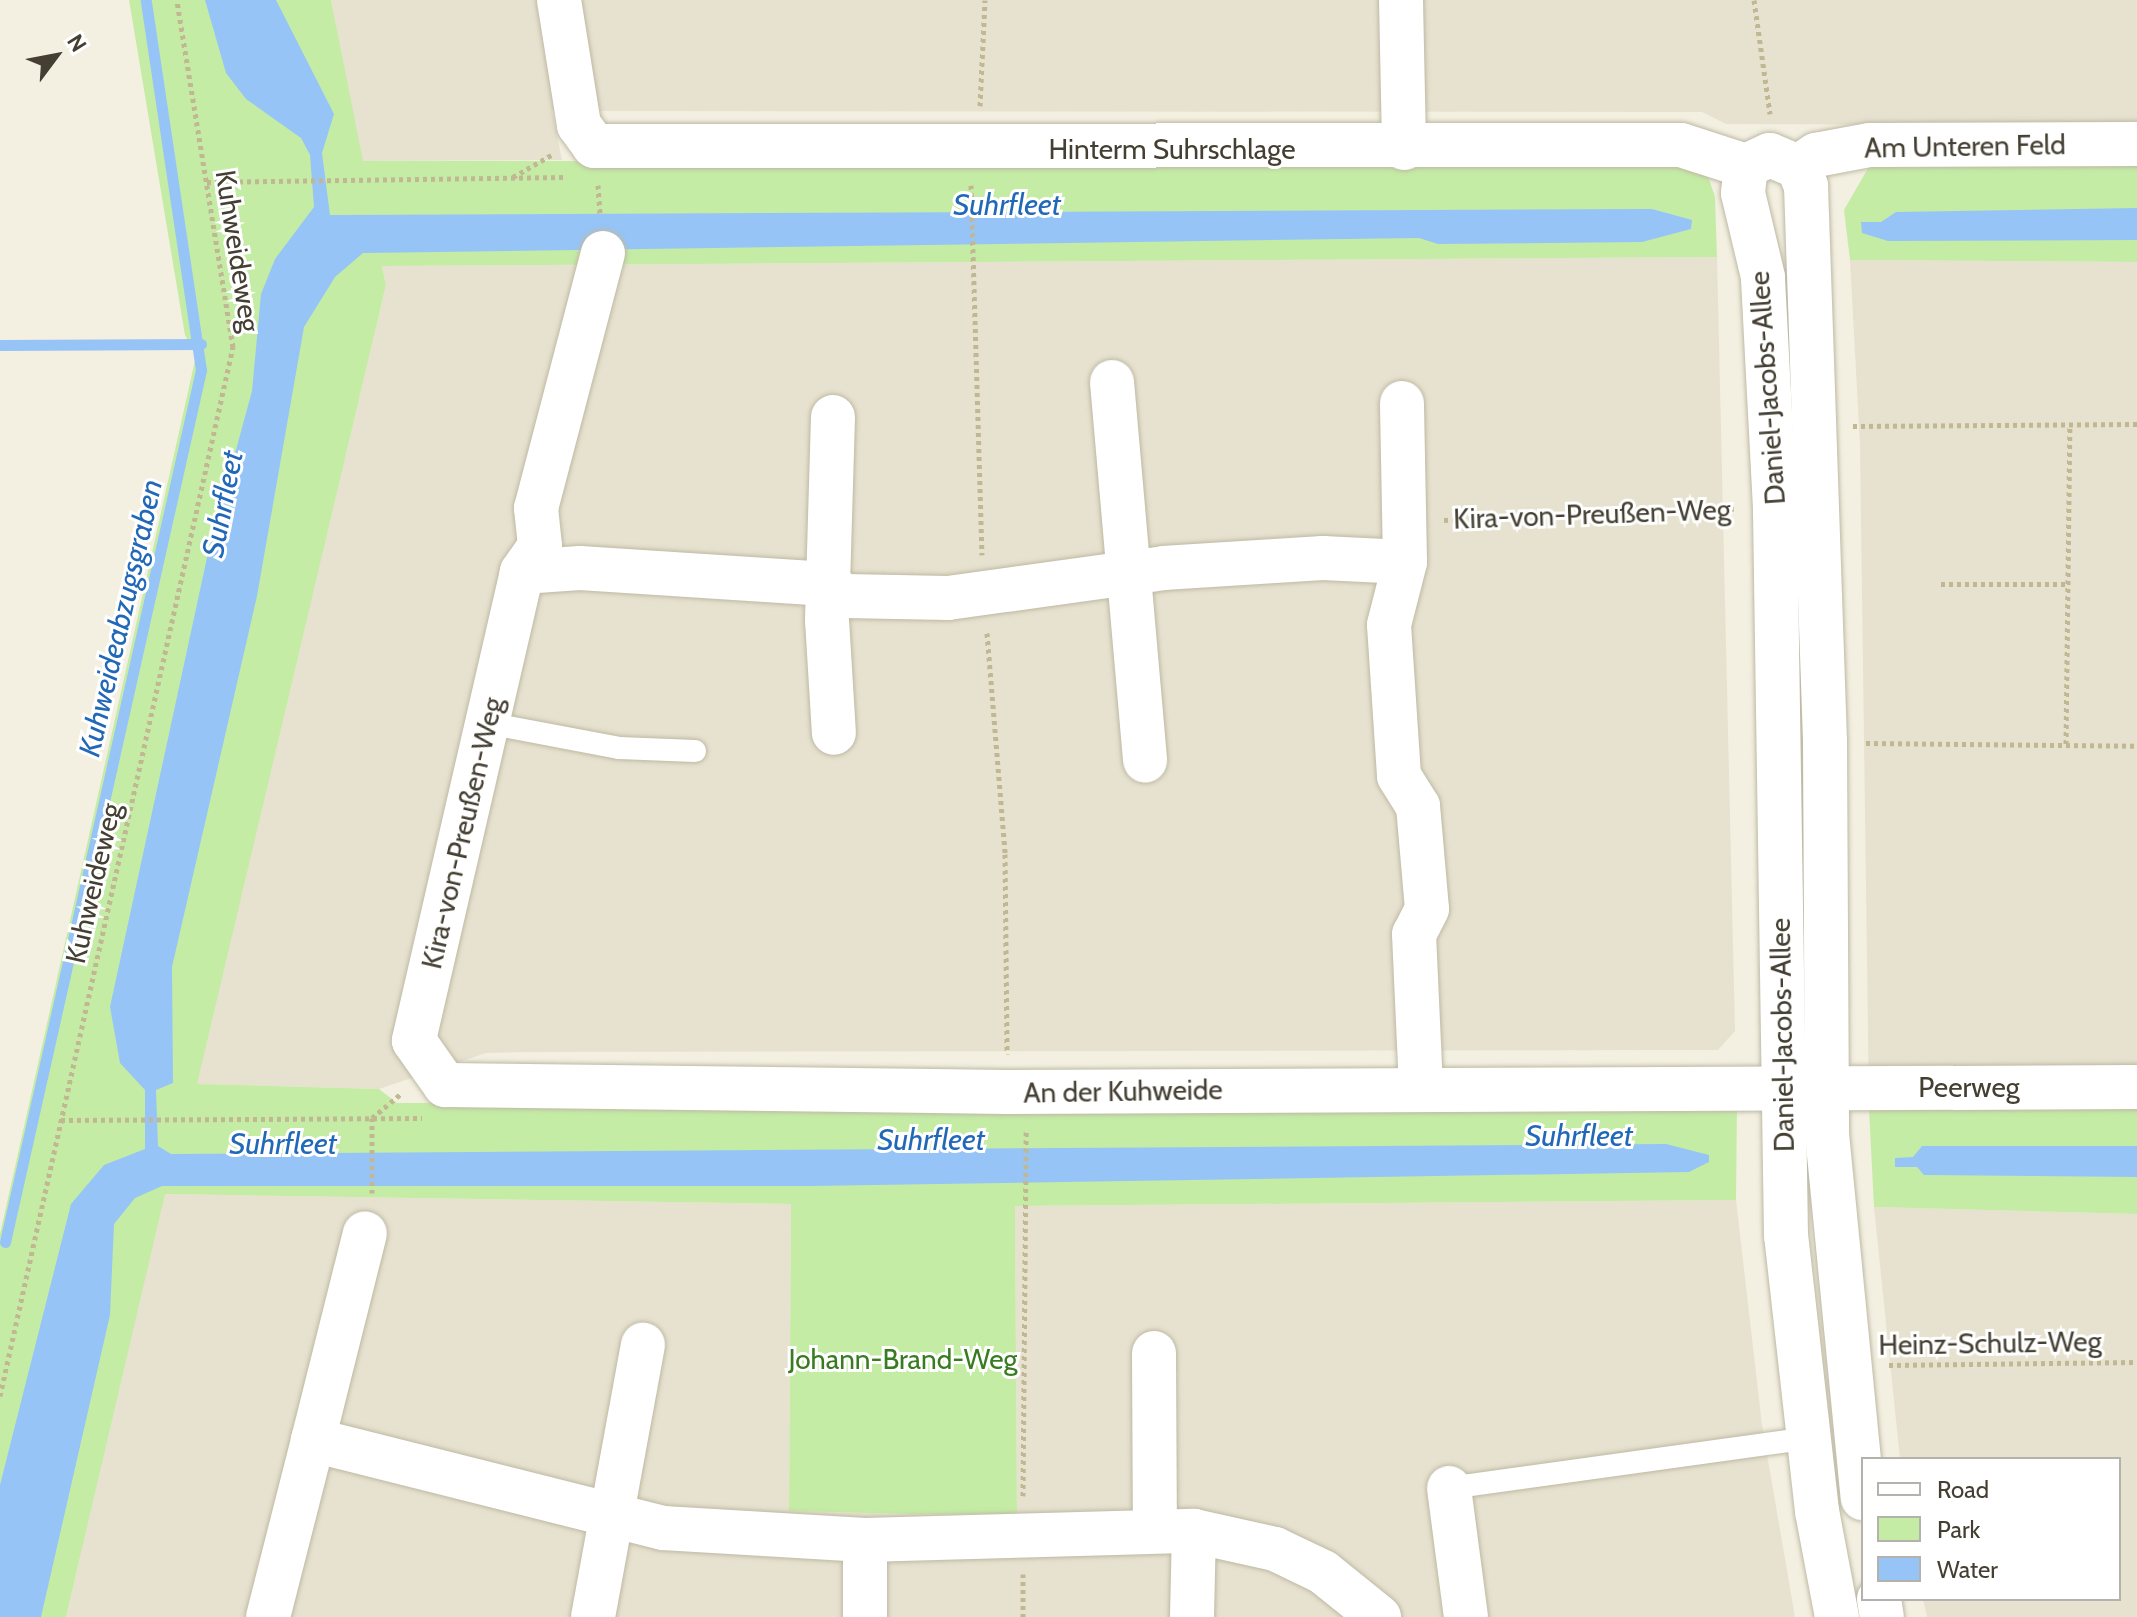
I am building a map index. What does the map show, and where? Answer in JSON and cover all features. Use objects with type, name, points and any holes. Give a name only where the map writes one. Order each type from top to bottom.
[{"type":"street","name":"Hinterm Suhrschlage","points":[[559,0],[579,125],[594,146],[976,171],[1404,148],[1681,145],[1771,163]]},
{"type":"street","points":[[1401,0],[1404,148]]},
{"type":"street","name":"Am Unteren Feld","points":[[1771,163],[1870,145],[2137,144]]},
{"type":"street","name":"Daniel-Jacobs-Allee","points":[[1837,1617],[1808,1438],[1786,1236],[1803,1087],[1825,742],[1806,186],[1771,163],[1743,193],[1763,277],[1803,1087],[1861,1484]]},
{"type":"street","name":"Kira-von-Preußen-Weg","points":[[445,1085],[414,1041],[522,572],[540,546],[536,508],[603,253]]},
{"type":"street","points":[[1112,382],[1126,571],[1145,761]]},
{"type":"street","points":[[1402,403],[1407,542],[1389,625],[1399,776],[1418,806],[1427,909],[1414,934],[1421,1086]]},
{"type":"street","points":[[833,417],[827,584],[834,733]]},
{"type":"street","points":[[522,572],[580,568],[827,584],[845,596],[984,594],[1126,571],[1323,558],[1407,542]]},
{"type":"street","name":"An der Kuhweide","points":[[445,1085],[1017,1105],[1421,1086],[1803,1087]]},
{"type":"street","name":"Peerweg","points":[[1803,1087],[2137,1087]]},
{"type":"street","points":[[268,1617],[368,1221]]},
{"type":"street","points":[[593,1617],[643,1345]]},
{"type":"street","points":[[1154,1353],[1174,1530],[1192,1617]]},
{"type":"street","points":[[313,1440],[613,1512],[663,1528],[865,1540],[1022,1532],[1174,1530],[1275,1549],[1323,1572],[1379,1617]]},
{"type":"street","points":[[1449,1488],[1466,1617]]},
{"type":"street","points":[[865,1540],[865,1617]]},
{"type":"lane","points":[[487,723],[619,748],[695,751]]},
{"type":"lane","points":[[1449,1488],[1808,1438]]},
{"type":"path","name":"Kuhweideweg","points":[[0,1396],[233,347],[177,0]]},
{"type":"path","points":[[985,0],[972,257],[984,594],[1005,854],[1017,1105],[1027,1204],[1023,1617]]},
{"type":"path","points":[[1754,0],[1771,163]]},
{"type":"path","points":[[207,182],[335,176]]},
{"type":"path","points":[[1816,426],[2137,424]]},
{"type":"path","points":[[2066,744],[2070,425]]},
{"type":"path","name":"Kira-von-Preußen-Weg","points":[[1407,542],[1775,508]]},
{"type":"path","points":[[1941,584],[2067,584]]},
{"type":"path","points":[[1825,742],[2137,746]]},
{"type":"path","points":[[61,1120],[166,1117]]},
{"type":"path","points":[[368,1221],[372,1118]]},
{"type":"path","name":"Heinz-Schulz-Weg","points":[[1844,1366],[2137,1362]]},
{"type":"shaded area","points":[[331,0],[2137,0],[2137,125],[1726,124],[1702,112],[552,111],[562,160],[362,161]]},
{"type":"shaded area","points":[[1717,257],[1735,1031],[1718,1050],[529,1052],[486,1053],[379,1089],[196,1084],[386,285],[382,266]]},
{"type":"shaded area","points":[[1850,260],[2137,262],[2137,1102],[1869,1108],[1860,445]]},
{"type":"shaded area","points":[[164,1194],[791,1204],[789,1511],[908,1514],[1017,1513],[1015,1206],[1736,1200],[1762,1425],[1795,1617],[66,1617]]},
{"type":"shaded area","points":[[1874,1207],[2137,1214],[2137,1617],[1927,1617],[1923,1601],[2121,1601],[2121,1457],[1900,1457]]},
{"type":"green space","name":"Johann-Brand-Weg","points":[[129,0],[331,0],[363,161],[1688,162],[1706,170],[1715,197],[1717,257],[382,266],[386,285],[197,1084],[379,1089],[397,1103],[1737,1103],[1736,1200],[1015,1206],[1017,1514],[908,1514],[789,1511],[791,1204],[165,1194],[66,1617],[0,1617],[0,1234],[196,356],[185,335]]},
{"type":"green space","points":[[2137,161],[2137,262],[1850,260],[1844,210],[1871,163]]},
{"type":"green space","points":[[2137,1102],[2137,1214],[1874,1207],[1869,1108]]},
{"type":"water","name":"Suhrfleet","points":[[205,0],[276,0],[334,114],[322,153],[330,215],[1652,209],[1692,220],[1691,229],[1642,242],[1438,244],[1419,238],[363,253],[335,277],[304,327],[257,596],[172,967],[173,1083],[156,1090],[158,1146],[171,1154],[1666,1144],[1709,1155],[1709,1162],[1689,1172],[810,1186],[162,1186],[135,1198],[114,1224],[110,1315],[41,1617],[0,1617],[0,1485],[71,1204],[104,1165],[145,1149],[145,1090],[120,1063],[110,1007],[208,553],[252,391],[261,294],[275,259],[314,207],[310,155],[301,138],[246,99],[226,73]]},
{"type":"water","points":[[2137,208],[2137,240],[1888,241],[1862,233],[1861,222],[1881,222],[1896,212]]},
{"type":"water","points":[[1922,1146],[2137,1146],[2137,1177],[1924,1175],[1917,1167],[1895,1167],[1895,1158],[1913,1157]]},
{"type":"waterway","name":"Kuhweideabzugsgraben","points":[[5,1242],[201,370],[146,0]]},
{"type":"waterway","points":[[0,345],[201,344]]}]
